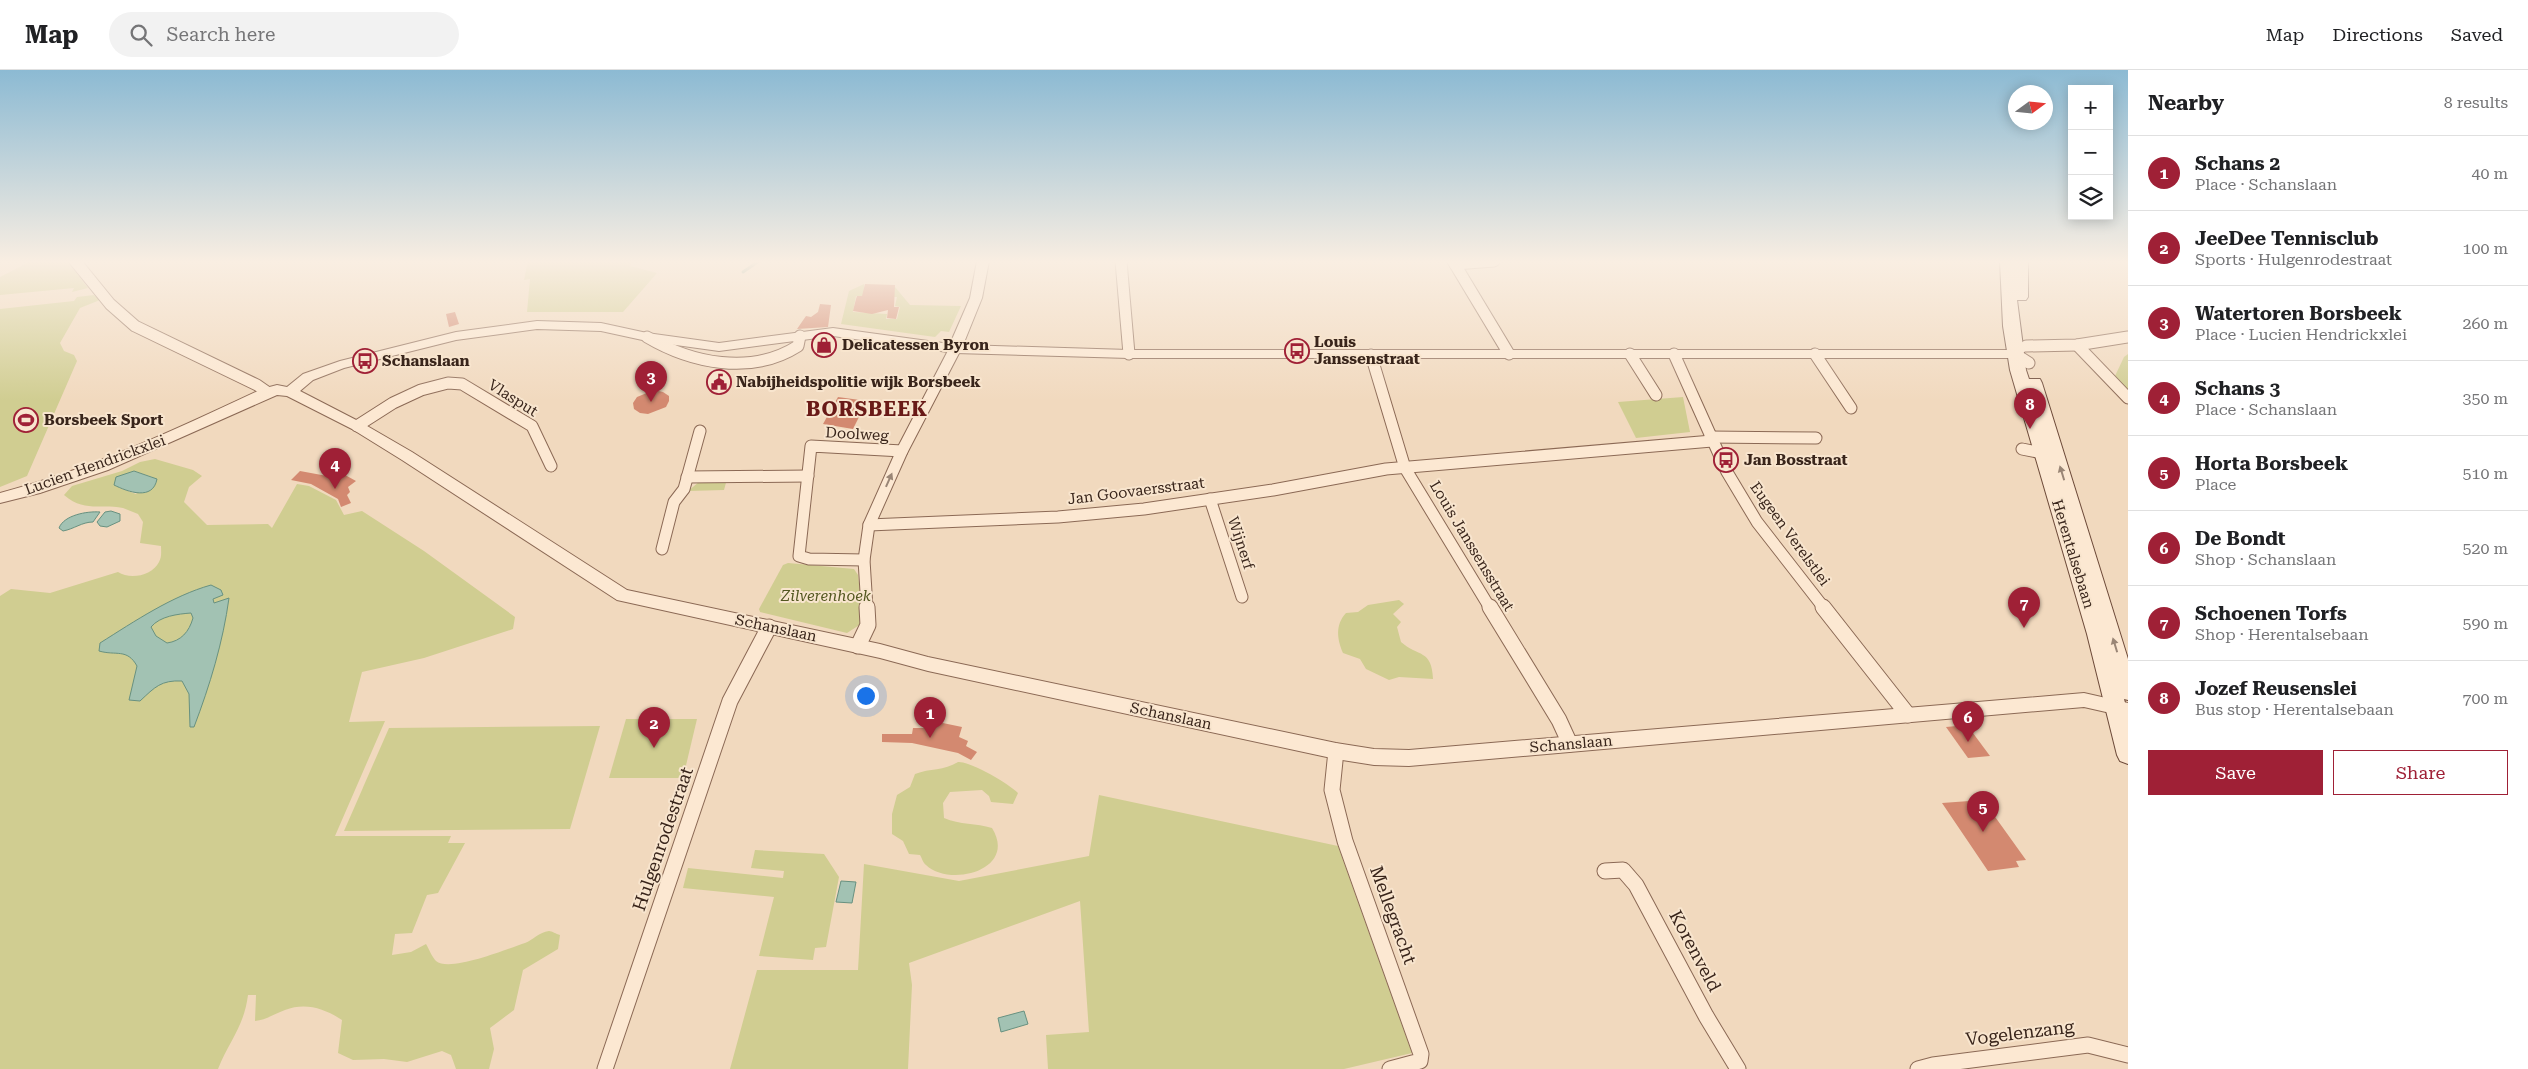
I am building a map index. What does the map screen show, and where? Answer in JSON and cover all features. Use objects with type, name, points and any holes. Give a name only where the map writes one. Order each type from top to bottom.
[{"type":"main road","name":"Herentalsebaan","points":[[2015,308],[2042,453],[2097,634],[2124,703]]},
{"type":"main road","name":"Herentalsebaan","points":[[2022,308],[2023,354],[2124,703],[2128,755]]},
{"type":"street","points":[[113,308],[135,326],[257,385],[267,392]]},
{"type":"street","points":[[858,646],[868,625],[864,560],[869,525],[902,451],[955,349],[972,308]]},
{"type":"street","points":[[1125,308],[1129,354]]},
{"type":"street","points":[[1481,308],[1509,354]]},
{"type":"street","points":[[290,392],[306,378],[324,370],[478,332],[537,325],[586,325],[647,337],[719,347],[833,332],[955,349],[1129,354],[2023,354],[2128,337]]},
{"type":"street","points":[[2077,345],[2128,398]]},
{"type":"street","points":[[1630,354],[1656,395]]},
{"type":"street","name":"Eugeen Verelstlei","points":[[1674,354],[1684,372],[1711,439],[1727,472],[1757,522],[1908,716]]},
{"type":"street","points":[[1814,354],[1851,408]]},
{"type":"street","name":"Louis Janssensstraat","points":[[1371,355],[1405,468],[1561,724],[1570,744]]},
{"type":"street","name":"Vlasput","points":[[358,426],[411,394],[453,383],[462,384],[532,426],[550,466]]},
{"type":"street","name":"Lucien Hendrickxlei","points":[[0,498],[73,476],[150,447],[267,392],[277,390],[290,392]]},
{"type":"street","name":"Schanslaan","points":[[290,392],[358,426],[619,593],[635,599],[1336,751],[1374,757],[1409,758],[2084,700],[2124,703]]},
{"type":"street","points":[[662,549],[674,502],[684,490],[700,431]]},
{"type":"street","points":[[1405,468],[1711,439],[1759,436],[1768,439],[1786,437],[1816,438]]},
{"type":"street","name":"Doolweg","points":[[808,476],[811,446],[902,451]]},
{"type":"street","points":[[2022,448],[2042,453]]},
{"type":"street","name":"Jan Goovaersstraat","points":[[869,525],[1058,517],[1144,509],[1405,468]]},
{"type":"street","points":[[687,477],[808,476],[799,556],[809,559],[864,560]]},
{"type":"street","name":"Wijnerf","points":[[1210,499],[1242,597]]},
{"type":"street","name":"Hulgenrodestraat","points":[[605,1069],[730,701],[769,627]]},
{"type":"street","name":"Mellegracht","points":[[1336,751],[1332,790],[1343,834],[1421,1054],[1420,1061],[1390,1069]]},
{"type":"street","name":"Korenveld","points":[[1605,871],[1623,870],[1636,885],[1723,1046],[1738,1069]]},
{"type":"street","name":"Vogelenzang","points":[[1918,1069],[1933,1065],[2088,1044],[2128,1055]]},
{"type":"green space","name":"Borsbeek Sport","points":[[81,308],[60,343],[64,351],[74,355],[77,361],[27,476],[0,487],[0,309]]},
{"type":"green space","points":[[527,308],[627,308],[623,312],[527,312]]},
{"type":"green space","points":[[845,308],[854,308],[853,312],[887,314],[886,319],[897,319],[900,308],[960,308],[949,332],[941,331],[935,337],[841,324]]},
{"type":"green space","points":[[2128,354],[2128,390],[2115,376],[2124,357]]},
{"type":"green space","points":[[1683,397],[1690,432],[1636,438],[1618,402]]},
{"type":"green space","points":[[155,459],[193,470],[202,476],[189,487],[184,502],[207,525],[268,524],[272,528],[297,484],[309,486],[336,500],[344,515],[362,511],[424,551],[515,617],[513,629],[424,658],[362,672],[349,722],[385,721],[335,836],[451,836],[448,843],[465,843],[438,893],[427,895],[412,933],[395,934],[392,955],[411,952],[426,944],[436,961],[443,964],[454,964],[506,950],[528,942],[545,932],[550,931],[560,935],[558,949],[523,970],[514,1010],[490,1028],[494,1049],[489,1069],[456,1069],[451,1055],[442,1051],[407,1062],[384,1059],[353,1060],[338,1053],[342,1020],[322,1010],[300,1007],[285,1010],[255,1021],[256,995],[248,995],[240,1025],[218,1069],[0,1069],[0,596],[11,589],[50,593],[118,572],[134,576],[151,571],[156,567],[161,558],[161,546],[140,543],[143,522],[138,514],[123,508],[86,506],[72,501],[64,495],[72,486],[122,471],[140,462]],"holes":[[[134,471],[152,477],[136,494],[120,488]]]},
{"type":"green space","points":[[727,479],[724,490],[688,491],[699,482]]},
{"type":"green space","name":"Zilverenhoek","points":[[788,563],[854,569],[858,575],[864,622],[847,633],[760,612],[759,609],[783,565]]},
{"type":"green space","points":[[1399,600],[1404,604],[1393,614],[1401,622],[1397,627],[1401,642],[1427,658],[1432,669],[1433,679],[1399,677],[1389,680],[1366,669],[1360,659],[1343,653],[1339,643],[1338,632],[1340,622],[1346,613],[1358,612],[1368,605]]},
{"type":"green space","points":[[626,719],[697,719],[683,778],[609,778]]},
{"type":"green space","points":[[600,726],[570,829],[344,831],[389,728]]},
{"type":"green space","points":[[958,762],[971,765],[989,773],[1018,793],[1013,804],[991,802],[989,796],[982,790],[950,792],[943,803],[944,818],[992,828],[998,843],[996,855],[989,864],[978,871],[950,875],[937,872],[926,865],[920,855],[909,854],[903,841],[892,834],[892,814],[897,795],[910,787],[915,774],[947,767]]},
{"type":"green space","points":[[1099,795],[1338,846],[1412,1053],[1344,1069],[1048,1069],[1046,1035],[1089,1032],[1080,901],[909,963],[912,985],[908,1069],[730,1069],[757,970],[858,970],[864,864],[959,881],[1089,856]]},
{"type":"green space","points":[[755,850],[824,854],[839,877],[826,947],[815,948],[813,960],[759,956],[774,897],[683,888],[688,868],[783,878],[784,871],[751,868]]},
{"type":"shaded area","points":[[134,471],[157,479],[155,486],[151,490],[139,493],[114,485],[116,477]]},
{"type":"shaded area","points":[[111,511],[120,514],[120,521],[107,527],[100,526],[97,522],[105,512]]},
{"type":"shaded area","points":[[100,512],[93,522],[63,531],[59,528],[71,517],[83,513]]},
{"type":"shaded area","points":[[211,585],[221,590],[223,595],[213,599],[214,603],[229,598],[220,647],[211,679],[194,727],[190,727],[189,694],[182,681],[163,683],[140,701],[129,700],[137,666],[133,660],[125,655],[99,651],[100,643],[127,626],[168,602]],"holes":[[[191,613],[193,618],[184,635],[172,642],[167,643],[156,636],[151,627],[159,620],[175,615]]]},
{"type":"shaded area","points":[[841,881],[856,882],[852,903],[836,902]]},
{"type":"shaded area","points":[[1024,1011],[1028,1024],[1001,1032],[998,1018]]},
{"type":"building","points":[[819,308],[831,308],[828,327],[797,329],[806,316],[811,317],[818,312]]},
{"type":"building","points":[[854,308],[899,308],[896,319],[887,318],[888,310],[872,314],[853,311]]},
{"type":"building","points":[[455,312],[459,324],[449,327],[446,314]]},
{"type":"building","points":[[654,390],[669,396],[666,407],[648,414],[640,413],[634,409],[633,403],[637,397]]},
{"type":"building","points":[[838,397],[867,401],[853,429],[823,424]]},
{"type":"building","points":[[336,470],[356,481],[348,487],[350,492],[347,495],[351,503],[341,507],[338,499],[311,484],[291,480],[300,471],[327,476]]},
{"type":"building","points":[[930,713],[940,716],[938,722],[962,727],[959,737],[968,741],[966,746],[977,752],[971,760],[958,753],[912,743],[882,742],[882,734],[912,734],[913,728],[924,728]]},
{"type":"building","points":[[1967,725],[1990,756],[1968,758],[1946,727]]},
{"type":"building","points":[[1983,800],[2026,860],[2016,861],[2019,867],[1988,871],[1942,803]]},
{"type":"place","name":"Delicatessen Byron","points":[[824,345]]},
{"type":"place","name":"Louis Janssenstraat","points":[[1297,351]]},
{"type":"place","name":"Schanslaan","points":[[365,361]]},
{"type":"place","name":"Nabijheidspolitie wijk Borsbeek","points":[[719,382]]},
{"type":"place","name":"Watertoren Borsbeek","points":[[651,402]]},
{"type":"place","name":"Borsbeek Sport","points":[[26,420]]},
{"type":"place","name":"Jozef Reusenslei","points":[[2030,429]]},
{"type":"place","name":"Jan Bosstraat","points":[[1726,460]]},
{"type":"place","name":"Schans 3","points":[[335,489]]},
{"type":"place","name":"Schoenen Torfs","points":[[2024,628]]},
{"type":"place","name":"Schans 2","points":[[930,738]]},
{"type":"place","name":"De Bondt","points":[[1968,742]]},
{"type":"place","name":"JeeDee Tennisclub","points":[[654,748]]},
{"type":"place","name":"Horta Borsbeek","points":[[1983,832]]},
{"type":"district","name":"BORSBEEK","points":[[867,409]]}]
